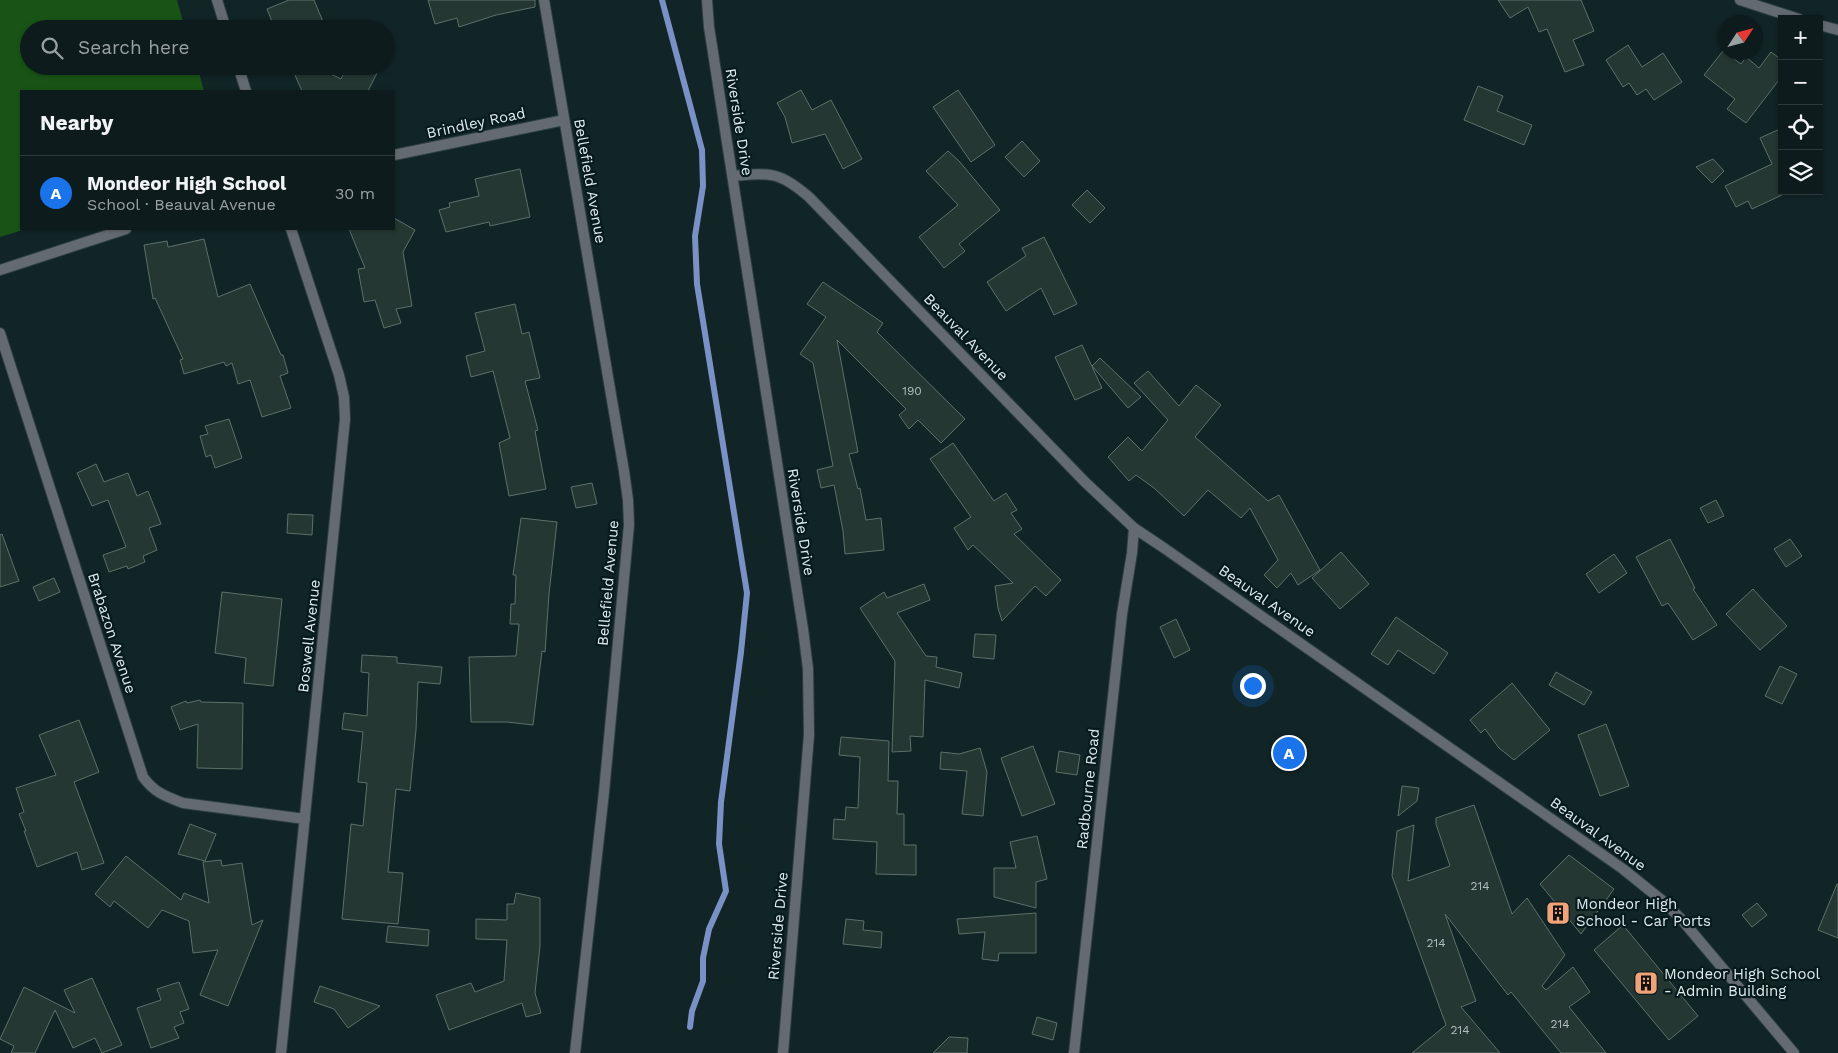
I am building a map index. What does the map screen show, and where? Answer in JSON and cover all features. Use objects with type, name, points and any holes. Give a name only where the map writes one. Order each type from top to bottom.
[{"type":"street","points":[[217,0],[223,20]]},
{"type":"street","name":"Bellefield Avenue","points":[[544,0],[624,471],[629,525],[607,763],[575,1053]]},
{"type":"street","name":"Riverside Drive","points":[[707,0],[709,27],[808,668],[809,735],[783,1053]]},
{"type":"street","points":[[1740,0],[1787,15]]},
{"type":"street","points":[[1823,26],[1838,30]]},
{"type":"street","points":[[241,75],[246,90]]},
{"type":"street","name":"Brindley Road","points":[[395,155],[564,120]]},
{"type":"street","name":"Beauval Avenue","points":[[733,176],[774,174],[785,178],[809,197],[1085,482],[1134,528],[1644,885],[1682,920],[1794,1053]]},
{"type":"street","points":[[0,270],[123,230]]},
{"type":"street","name":"Boswell Avenue","points":[[281,1053],[345,419],[344,397],[339,375],[290,230]]},
{"type":"street","name":"Brabazon Avenue","points":[[0,333],[143,777],[153,790],[183,803],[305,819]]},
{"type":"street","name":"Radbourne Road","points":[[1074,1053],[1122,614],[1134,528]]},
{"type":"green space","points":[[0,0],[177,0],[183,20],[20,20],[20,75],[200,75],[204,90],[20,90],[20,230],[23,230],[0,237]]},
{"type":"building","points":[[289,0],[314,0],[322,20],[271,20],[267,9]]},
{"type":"building","points":[[428,0],[535,0],[535,7],[496,15],[459,27],[457,18],[435,24]]},
{"type":"building","points":[[1498,0],[1581,0],[1594,31],[1573,40],[1584,65],[1565,72],[1547,29],[1539,32],[1528,7],[1510,18]]},
{"type":"building","points":[[1628,45],[1642,67],[1663,53],[1682,82],[1654,100],[1646,89],[1637,95],[1629,83],[1623,87],[1606,60]]},
{"type":"building","points":[[1771,52],[1778,57],[1778,81],[1746,123],[1727,109],[1735,99],[1704,75],[1718,57],[1718,60],[1735,60],[1741,64],[1744,60],[1750,60],[1759,68]]},
{"type":"building","points":[[295,75],[333,75],[341,79],[343,75],[376,75],[368,90],[302,90]]},
{"type":"building","points":[[1478,86],[1503,96],[1497,111],[1532,125],[1524,145],[1464,120]]},
{"type":"building","points":[[801,90],[812,110],[831,100],[862,159],[843,169],[825,134],[792,143],[785,117],[777,103]]},
{"type":"building","points":[[958,90],[995,145],[971,162],[933,107]]},
{"type":"building","points":[[1778,130],[1778,195],[1782,195],[1752,209],[1748,201],[1736,207],[1725,186],[1772,164],[1760,138]]},
{"type":"building","points":[[1022,141],[1040,161],[1024,177],[1005,157]]},
{"type":"building","points":[[948,151],[959,161],[1000,210],[959,244],[965,251],[944,268],[919,237],[958,205],[926,171]]},
{"type":"building","points":[[1713,159],[1724,171],[1712,183],[1696,167]]},
{"type":"building","points":[[520,169],[530,217],[490,226],[489,222],[446,232],[439,210],[450,207],[449,203],[479,196],[475,179]]},
{"type":"building","points":[[1087,190],[1105,208],[1090,223],[1072,205]]},
{"type":"building","points":[[395,219],[415,230],[403,252],[412,306],[396,309],[401,323],[384,328],[375,300],[364,302],[358,269],[365,268],[349,230],[395,230]]},
{"type":"building","points":[[1044,237],[1077,304],[1054,315],[1041,288],[1006,311],[987,282],[1026,256],[1022,248]]},
{"type":"building","points":[[204,239],[218,297],[250,284],[281,355],[283,355],[288,373],[280,376],[291,408],[262,417],[250,380],[238,384],[232,363],[226,366],[224,362],[184,374],[180,360],[183,359],[155,298],[153,299],[144,245],[167,241],[168,247]]},
{"type":"building","points":[[823,282],[883,323],[877,332],[965,419],[941,443],[918,420],[909,429],[899,415],[906,409],[837,340],[858,452],[849,454],[858,489],[860,488],[866,520],[881,518],[884,550],[845,554],[843,531],[834,485],[821,488],[817,470],[833,466],[813,363],[800,354],[826,317],[807,304]]},
{"type":"building","points":[[515,304],[522,334],[529,332],[540,378],[525,381],[538,430],[535,431],[546,489],[509,496],[499,443],[510,438],[493,371],[471,377],[466,356],[485,351],[475,313]]},
{"type":"building","points":[[1082,345],[1102,388],[1075,400],[1055,357]]},
{"type":"building","points":[[1100,358],[1141,397],[1128,408],[1092,366]]},
{"type":"building","points":[[1148,371],[1179,406],[1196,385],[1221,405],[1195,437],[1268,501],[1279,495],[1320,570],[1298,585],[1291,573],[1277,588],[1264,575],[1278,560],[1250,508],[1241,518],[1208,490],[1184,516],[1154,488],[1136,475],[1129,481],[1108,457],[1128,437],[1142,451],[1168,420],[1134,383]]},
{"type":"building","points":[[229,419],[242,458],[215,468],[211,455],[206,457],[200,436],[208,434],[205,426]]},
{"type":"building","points":[[953,443],[994,501],[1006,493],[1017,510],[1011,513],[1022,529],[1014,534],[1061,580],[1046,596],[1035,586],[1002,621],[995,586],[1013,583],[973,545],[968,550],[954,528],[971,517],[930,459]]},
{"type":"building","points":[[96,464],[104,482],[128,473],[137,496],[148,491],[161,524],[149,528],[157,550],[143,556],[145,562],[128,569],[127,566],[109,572],[103,555],[126,547],[108,500],[92,506],[77,473]]},
{"type":"building","points":[[592,483],[597,504],[576,508],[571,487]]},
{"type":"building","points":[[1716,500],[1724,516],[1708,523],[1700,508]]},
{"type":"building","points":[[288,514],[313,515],[312,535],[287,533]]},
{"type":"building","points":[[521,518],[557,522],[545,652],[542,651],[533,725],[507,722],[471,722],[469,657],[516,656],[519,624],[510,624],[511,604],[515,604],[516,575],[513,575]]},
{"type":"building","points":[[2,534],[19,581],[0,587],[0,535]]},
{"type":"building","points":[[1670,539],[1695,588],[1693,589],[1717,625],[1693,640],[1668,603],[1662,606],[1636,557]]},
{"type":"building","points":[[1790,539],[1802,556],[1786,567],[1774,549]]},
{"type":"building","points":[[1341,552],[1369,584],[1340,609],[1312,578]]},
{"type":"building","points":[[1614,554],[1627,573],[1599,593],[1586,574]]},
{"type":"building","points":[[54,578],[60,592],[39,601],[33,587]]},
{"type":"building","points":[[924,584],[930,600],[897,613],[926,656],[937,657],[936,667],[962,673],[959,688],[925,680],[923,737],[910,736],[911,751],[892,752],[895,661],[860,608],[884,592],[887,598]]},
{"type":"building","points":[[1753,589],[1787,626],[1760,650],[1726,614]]},
{"type":"building","points":[[222,592],[282,599],[273,686],[244,683],[246,658],[215,653]]},
{"type":"building","points":[[1396,617],[1448,653],[1434,674],[1398,650],[1388,665],[1371,654]]},
{"type":"building","points":[[1176,619],[1190,650],[1174,658],[1160,627]]},
{"type":"building","points":[[975,634],[996,635],[994,659],[973,657]]},
{"type":"building","points":[[362,655],[397,657],[397,663],[442,667],[440,684],[418,682],[416,730],[410,791],[396,789],[388,872],[403,873],[398,924],[342,919],[351,824],[363,826],[367,783],[358,782],[363,732],[342,729],[344,713],[367,716],[369,673],[361,672]]},
{"type":"building","points":[[1780,666],[1797,674],[1782,704],[1765,696]]},
{"type":"building","points":[[1556,672],[1592,692],[1584,705],[1549,685]]},
{"type":"building","points":[[1512,683],[1550,730],[1514,760],[1499,748],[1485,729],[1481,733],[1470,720]]},
{"type":"building","points":[[200,700],[201,702],[243,703],[242,769],[197,768],[198,724],[180,730],[171,707],[186,701],[187,703]]},
{"type":"building","points":[[79,720],[99,772],[74,782],[104,863],[82,870],[77,852],[37,867],[19,814],[24,812],[16,788],[56,775],[39,735]]},
{"type":"building","points":[[1606,724],[1629,786],[1600,796],[1578,735]]},
{"type":"building","points":[[841,737],[889,741],[888,781],[898,781],[897,814],[904,814],[904,845],[916,845],[916,875],[876,874],[877,842],[833,839],[834,819],[845,820],[846,807],[858,808],[860,757],[839,755]]},
{"type":"building","points":[[1033,746],[1055,804],[1022,816],[1001,758]]},
{"type":"building","points":[[980,748],[987,772],[983,816],[962,814],[967,771],[940,769],[941,752],[959,754]]},
{"type":"building","points":[[1059,751],[1080,755],[1077,775],[1056,772]]},
{"type":"building","points":[[1402,786],[1419,788],[1417,801],[1398,816]]},
{"type":"building","points":[[1474,805],[1512,914],[1527,898],[1565,955],[1542,986],[1546,990],[1573,967],[1590,992],[1569,1007],[1606,1053],[1561,1053],[1511,992],[1508,995],[1445,914],[1476,1001],[1461,1007],[1500,1053],[1412,1053],[1446,1025],[1392,876],[1397,831],[1414,825],[1408,881],[1450,866],[1436,824],[1436,818]]},
{"type":"building","points":[[190,824],[216,834],[205,861],[178,854]]},
{"type":"building","points":[[1037,836],[1047,879],[1036,882],[1036,908],[994,897],[994,868],[1016,868],[1010,842]]},
{"type":"building","points":[[1569,855],[1614,889],[1581,934],[1540,884]]},
{"type":"building","points":[[126,856],[181,900],[184,893],[209,903],[203,862],[221,860],[222,866],[242,863],[252,925],[263,920],[228,1006],[200,995],[218,950],[193,953],[189,921],[162,910],[148,928],[114,901],[110,907],[95,894]]},
{"type":"building","points":[[1838,884],[1838,938],[1818,930]]},
{"type":"building","points":[[516,893],[540,898],[540,946],[535,993],[541,1013],[526,1017],[522,1003],[449,1030],[436,995],[471,983],[475,992],[504,981],[507,940],[476,939],[476,919],[507,920],[507,904],[514,904]]},
{"type":"building","points":[[1757,903],[1767,915],[1752,927],[1742,915]]},
{"type":"building","points":[[1036,913],[1036,953],[999,953],[998,961],[982,959],[985,932],[959,934],[957,919]]},
{"type":"building","points":[[846,919],[864,921],[863,930],[882,932],[881,948],[843,944]]},
{"type":"building","name":"Mondeor High School - Admin Building","points":[[1623,925],[1698,1016],[1669,1040],[1594,950]]},
{"type":"building","points":[[388,926],[429,930],[428,946],[386,942]]},
{"type":"building","points":[[92,978],[122,1045],[102,1053],[95,1038],[73,1048],[55,1010],[35,1053],[11,1053],[14,1046],[0,1039],[24,987],[75,1013],[64,990]]},
{"type":"building","points":[[179,982],[189,1009],[180,1012],[184,1023],[174,1027],[179,1038],[151,1048],[137,1008],[161,1000],[157,989]]},
{"type":"building","points":[[320,986],[380,1006],[348,1028],[334,1009],[314,1002]]},
{"type":"building","points":[[1037,1017],[1057,1023],[1053,1040],[1032,1034]]},
{"type":"building","points":[[949,1037],[968,1038],[967,1053],[933,1053]]},
{"type":"waterway","points":[[662,0],[702,150],[703,186],[695,236],[697,284],[747,593],[721,802],[719,844],[726,891],[709,929],[703,958],[703,981],[692,1011],[690,1027]]},
{"type":"place","name":"Mondeor High School","points":[[1289,753]]},
{"type":"place","name":"Mondeor High School - Car Ports","points":[[1558,913]]},
{"type":"place","name":"Mondeor High School - Admin Building","points":[[1646,983]]}]
